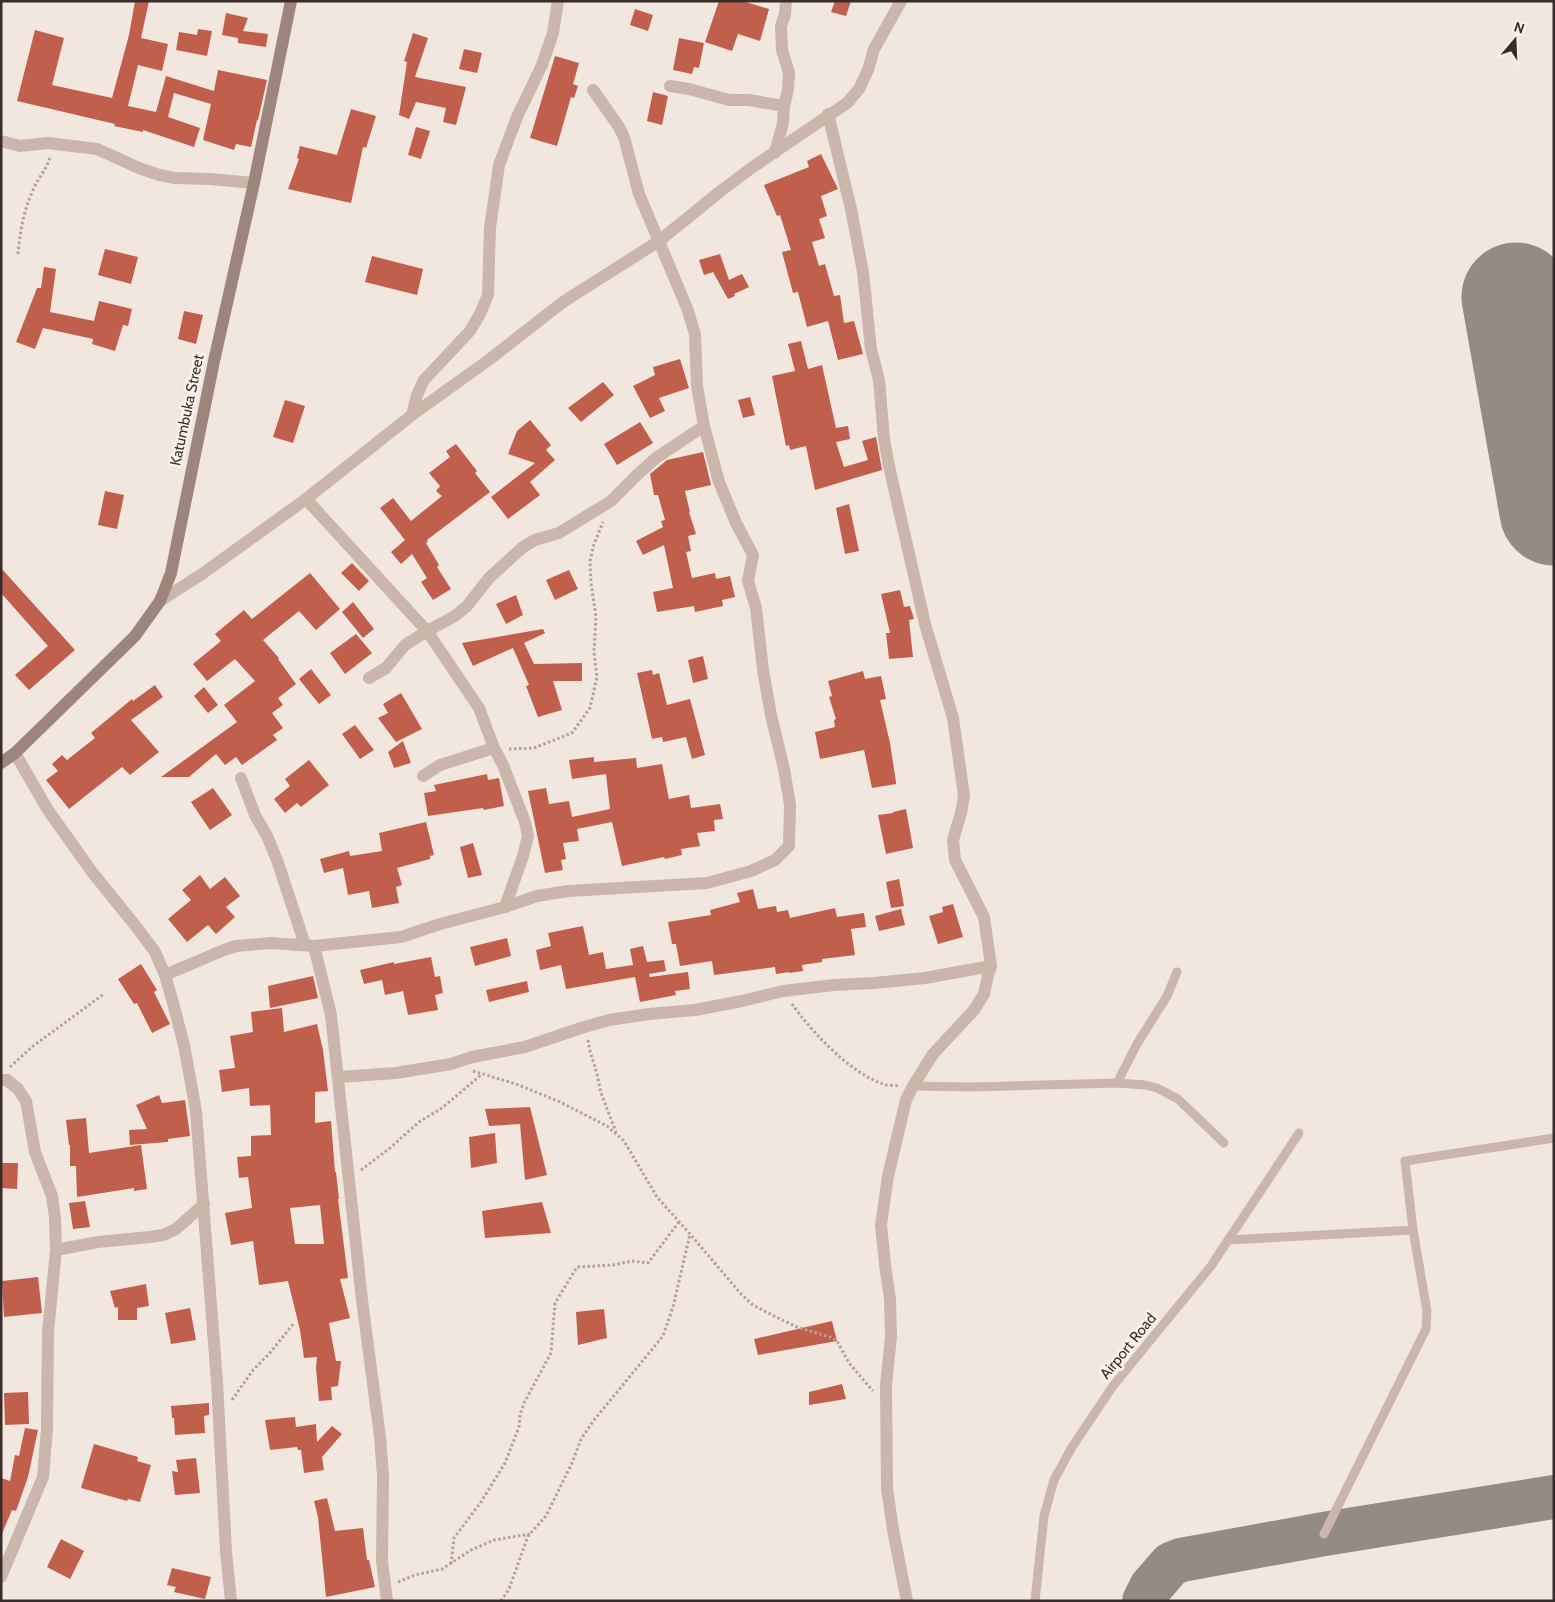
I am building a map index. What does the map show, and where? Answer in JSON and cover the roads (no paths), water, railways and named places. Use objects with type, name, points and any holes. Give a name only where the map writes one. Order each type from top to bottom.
[{"type":"main road","name":"Katumbuka Street","points":[[1,763],[15,753],[135,636],[160,601],[171,573],[214,360],[254,183],[291,1]]},
{"type":"street","points":[[412,414],[417,395],[424,380],[470,331],[480,314],[488,294],[490,228],[499,165],[510,140],[517,117],[542,65],[552,33],[558,1]]},
{"type":"street","points":[[775,153],[783,123],[784,106],[788,90],[789,73],[782,50],[781,26],[785,14],[786,1]]},
{"type":"street","points":[[160,601],[202,574],[306,499],[412,414],[490,359],[562,302],[659,241],[722,190],[846,102],[858,89],[868,70],[874,49],[901,1]]},
{"type":"street","points":[[670,86],[729,100],[748,100],[784,106]]},
{"type":"street","points":[[165,975],[236,946],[270,943],[310,946],[401,937],[538,896],[568,890],[707,883],[751,871],[767,864],[775,860],[789,846],[790,805],[763,670],[756,608],[748,581],[753,555],[736,523],[719,482],[704,426],[697,386],[695,334],[687,308],[639,194],[624,136],[593,90]]},
{"type":"street","points":[[828,114],[851,209],[863,272],[871,349],[879,380],[884,439],[889,466],[926,624],[953,718],[964,796],[953,840],[955,860],[984,917],[991,966],[984,994],[974,1010],[934,1054],[906,1100],[888,1176],[881,1225],[890,1299],[891,1337],[886,1385],[887,1488],[907,1601]]},
{"type":"street","points":[[1,141],[20,146],[48,143],[97,149],[139,168],[160,175],[254,183]]},
{"type":"street","points":[[369,678],[386,668],[406,645],[455,616],[466,606],[489,578],[523,547],[535,540],[559,533],[611,501],[656,458],[704,426]]},
{"type":"street","points":[[306,499],[427,631],[479,708],[525,822],[528,836],[505,907]]},
{"type":"street","points":[[423,776],[440,765],[494,748]]},
{"type":"street","points":[[15,753],[48,810],[92,872],[155,952],[165,975],[184,1045],[196,1111],[204,1204],[226,1552],[231,1601]]},
{"type":"street","points":[[241,778],[255,816],[278,860],[310,946],[331,1015],[380,1437],[383,1476],[382,1561],[387,1601]]},
{"type":"street","points":[[338,1077],[396,1074],[451,1064],[472,1057],[525,1046],[609,1020],[714,1007],[783,991],[925,978],[991,966]]},
{"type":"street","points":[[1,1080],[7,1080],[18,1089],[26,1102],[36,1152],[52,1196],[56,1250],[48,1332],[47,1428],[43,1477],[1,1577]]},
{"type":"street","points":[[56,1250],[98,1242],[150,1238],[163,1235],[176,1229],[204,1204]]},
{"type":"lane","points":[[1118,1083],[1137,1044],[1167,996],[1177,972]]},
{"type":"lane","points":[[913,1086],[1118,1083],[1146,1085],[1157,1088],[1178,1099],[1224,1143]]},
{"type":"lane","name":"Airport Road","points":[[1035,1601],[1044,1516],[1054,1480],[1072,1447],[1112,1386],[1210,1266],[1299,1133]]},
{"type":"lane","points":[[1324,1534],[1426,1329],[1428,1310],[1413,1230],[1405,1161],[1554,1138]]},
{"type":"lane","points":[[1228,1240],[1413,1230]]}]
